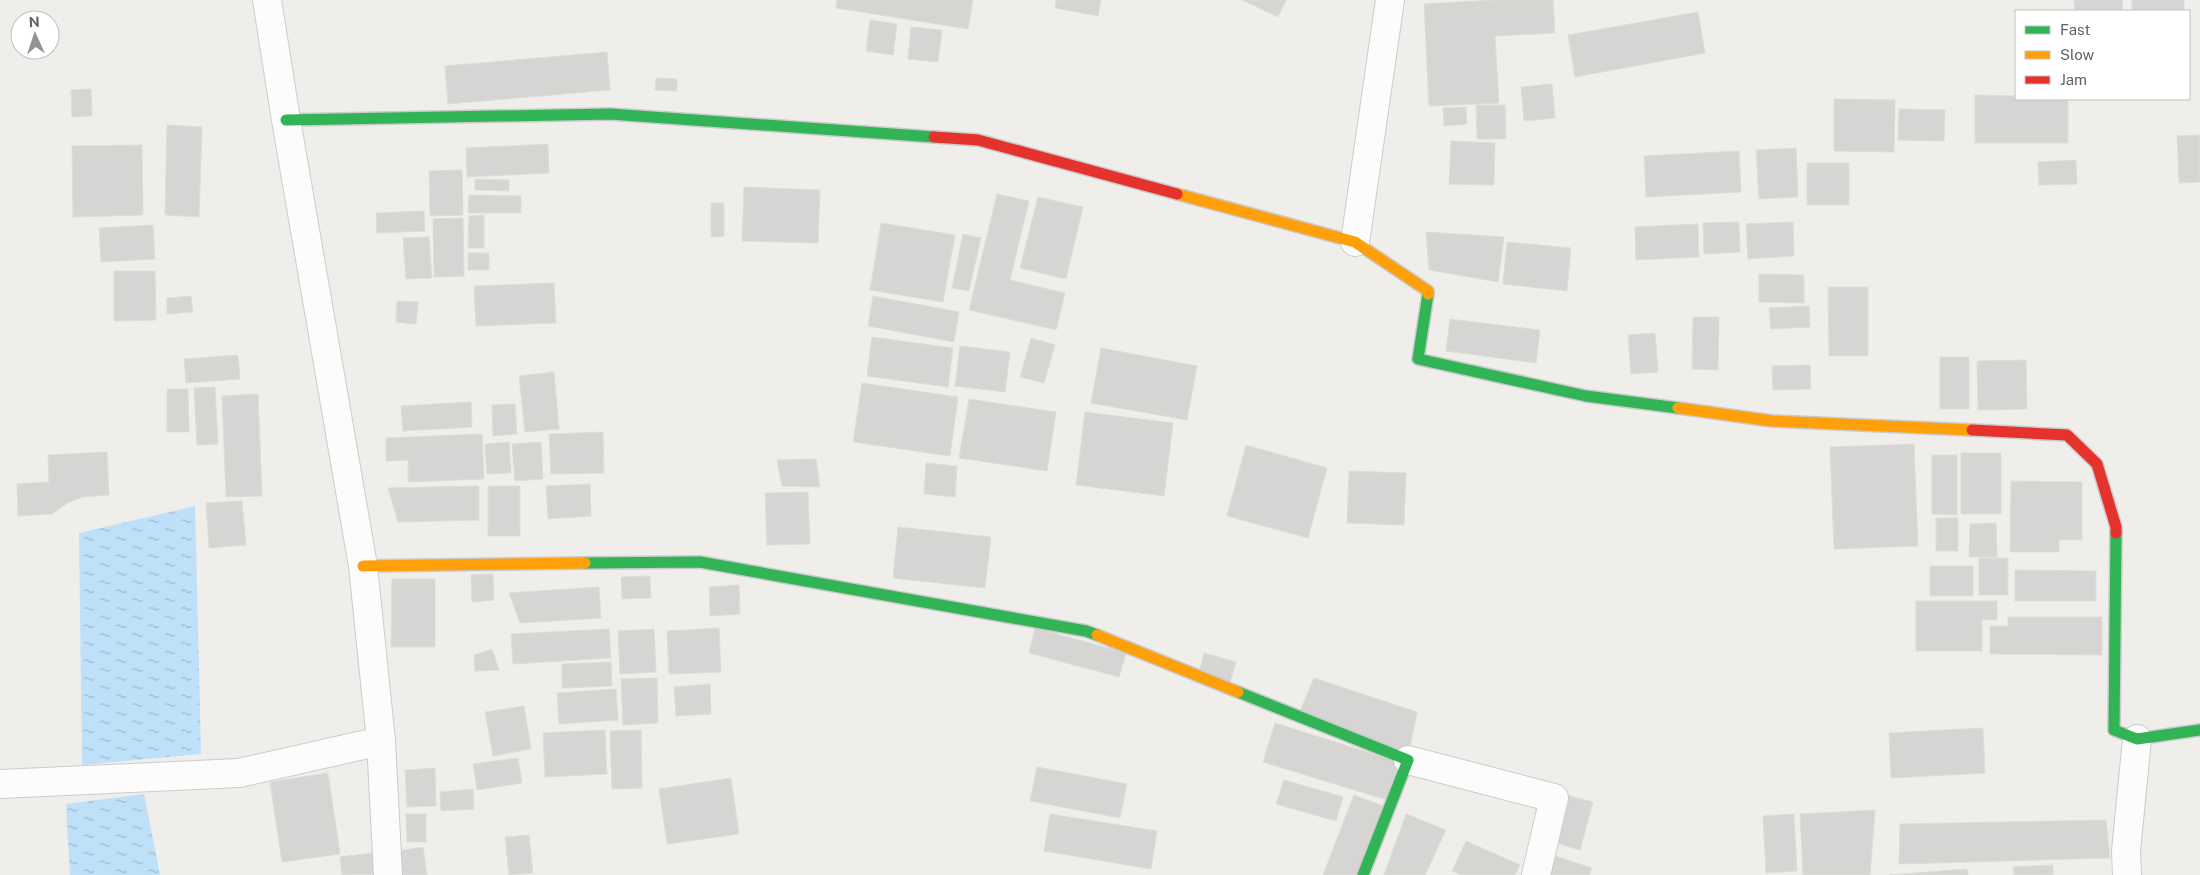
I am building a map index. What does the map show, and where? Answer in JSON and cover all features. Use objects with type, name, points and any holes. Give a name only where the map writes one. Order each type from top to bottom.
[{"type":"street","points":[[268,0],[286,120],[363,566],[381,741],[388,875]]},
{"type":"street","points":[[1355,242],[1390,0]]},
{"type":"street","points":[[286,120],[610,114],[978,140],[1355,242],[1428,291],[1418,359],[1586,396],[1772,421],[2067,435],[2097,464],[2116,527],[2114,730],[2137,739],[2200,730]]},
{"type":"street","points":[[363,566],[700,562],[1086,631],[1408,760],[1554,798],[1536,875]]},
{"type":"street","points":[[2127,875],[2126,851],[2137,739]]},
{"type":"street","points":[[0,784],[239,773],[381,741]]},
{"type":"street","points":[[1363,875],[1408,760]]},
{"type":"water","points":[[195,506],[201,754],[82,765],[79,533]]},
{"type":"water","points":[[144,794],[160,875],[70,875],[66,804]]},
{"type":"building","points":[[837,0],[973,0],[968,29],[836,8]]},
{"type":"building","points":[[1056,0],[1101,0],[1098,16],[1055,8]]},
{"type":"building","points":[[1242,0],[1286,0],[1278,17]]},
{"type":"building","points":[[1492,0],[1553,0],[1555,33],[1495,36],[1499,103],[1429,106],[1424,4]]},
{"type":"building","points":[[2074,0],[2122,0],[2123,10],[2075,10]]},
{"type":"building","points":[[2132,0],[2184,0],[2184,10],[2132,10]]},
{"type":"building","points":[[1698,12],[1705,53],[1575,77],[1568,35]]},
{"type":"building","points":[[870,20],[897,24],[893,55],[866,51]]},
{"type":"building","points":[[911,27],[942,30],[938,62],[908,59]]},
{"type":"building","points":[[607,52],[610,90],[448,104],[445,66]]},
{"type":"building","points":[[656,78],[677,79],[677,91],[655,90]]},
{"type":"building","points":[[1552,84],[1555,118],[1524,121],[1521,87]]},
{"type":"building","points":[[91,89],[92,116],[72,117],[71,90]]},
{"type":"building","points":[[1975,95],[2015,96],[2015,100],[2068,100],[2068,143],[1975,143]]},
{"type":"building","points":[[1834,99],[1895,100],[1894,152],[1834,151]]},
{"type":"building","points":[[1476,105],[1505,105],[1506,139],[1477,139]]},
{"type":"building","points":[[1466,107],[1467,124],[1444,126],[1443,108]]},
{"type":"building","points":[[1899,109],[1945,110],[1944,141],[1898,140]]},
{"type":"building","points":[[167,125],[202,127],[199,217],[165,215]]},
{"type":"building","points":[[2200,135],[2200,182],[2179,183],[2177,136]]},
{"type":"building","points":[[1451,141],[1495,143],[1494,185],[1449,184]]},
{"type":"building","points":[[548,144],[549,173],[467,177],[466,148]]},
{"type":"building","points":[[142,145],[143,215],[73,217],[72,146]]},
{"type":"building","points":[[1796,148],[1798,197],[1759,199],[1756,150]]},
{"type":"building","points":[[1739,151],[1741,192],[1646,197],[1644,156]]},
{"type":"building","points":[[2076,160],[2077,184],[2039,185],[2038,162]]},
{"type":"building","points":[[1807,163],[1849,163],[1849,205],[1807,205]]},
{"type":"building","points":[[462,170],[463,215],[430,216],[429,171]]},
{"type":"building","points":[[475,179],[509,180],[509,191],[475,190]]},
{"type":"building","points":[[744,187],[820,190],[818,243],[742,241]]},
{"type":"building","points":[[997,194],[1029,201],[1010,280],[1065,293],[1056,330],[969,310]]},
{"type":"building","points":[[469,195],[521,196],[521,213],[468,213]]},
{"type":"building","points":[[1038,197],[1083,207],[1066,279],[1020,268]]},
{"type":"building","points":[[711,203],[724,203],[724,236],[711,237]]},
{"type":"building","points":[[424,211],[425,231],[377,233],[376,213]]},
{"type":"building","points":[[484,215],[484,248],[468,248],[469,216]]},
{"type":"building","points":[[463,218],[464,276],[434,277],[433,219]]},
{"type":"building","points":[[1739,222],[1740,252],[1704,254],[1703,223]]},
{"type":"building","points":[[1793,222],[1794,256],[1748,259],[1746,224]]},
{"type":"building","points":[[881,223],[955,235],[943,302],[870,290]]},
{"type":"building","points":[[1698,224],[1699,257],[1636,260],[1635,227]]},
{"type":"building","points":[[153,225],[155,259],[101,262],[99,228]]},
{"type":"building","points":[[1426,232],[1504,237],[1498,282],[1429,270]]},
{"type":"building","points":[[963,234],[981,238],[969,291],[952,288]]},
{"type":"building","points":[[429,237],[432,278],[406,279],[403,238]]},
{"type":"building","points":[[1507,242],[1571,248],[1567,291],[1503,284]]},
{"type":"building","points":[[468,253],[489,253],[489,270],[468,270]]},
{"type":"building","points":[[114,271],[155,271],[156,320],[114,321]]},
{"type":"building","points":[[1759,274],[1804,275],[1804,303],[1759,302]]},
{"type":"building","points":[[554,283],[556,323],[476,326],[474,286]]},
{"type":"building","points":[[1828,287],[1868,287],[1868,356],[1829,356]]},
{"type":"building","points":[[191,296],[193,312],[167,314],[167,298]]},
{"type":"building","points":[[873,296],[959,312],[954,342],[868,326]]},
{"type":"building","points":[[397,301],[418,302],[416,324],[396,322]]},
{"type":"building","points":[[1809,306],[1810,327],[1771,329],[1769,308]]},
{"type":"building","points":[[1693,317],[1719,317],[1718,370],[1692,369]]},
{"type":"building","points":[[1450,319],[1540,330],[1536,363],[1446,351]]},
{"type":"building","points":[[1655,333],[1658,372],[1631,374],[1628,335]]},
{"type":"building","points":[[872,337],[953,348],[948,387],[867,376]]},
{"type":"building","points":[[1031,338],[1055,345],[1044,383],[1020,377]]},
{"type":"building","points":[[960,346],[1010,352],[1005,392],[955,386]]},
{"type":"building","points":[[1101,348],[1197,366],[1187,420],[1091,403]]},
{"type":"building","points":[[238,355],[240,379],[186,383],[184,359]]},
{"type":"building","points":[[1940,357],[1969,357],[1969,409],[1940,409]]},
{"type":"building","points":[[2026,360],[2027,409],[1978,410],[1977,361]]},
{"type":"building","points":[[1810,365],[1811,389],[1773,390],[1772,366]]},
{"type":"building","points":[[554,372],[559,429],[525,432],[519,376]]},
{"type":"building","points":[[862,383],[958,397],[950,456],[853,442]]},
{"type":"building","points":[[215,387],[218,444],[197,445],[194,388]]},
{"type":"building","points":[[167,389],[188,389],[189,432],[167,432]]},
{"type":"building","points":[[258,394],[262,496],[226,497],[222,396]]},
{"type":"building","points":[[969,399],[1056,412],[1047,471],[959,458]]},
{"type":"building","points":[[471,402],[472,427],[403,431],[401,406]]},
{"type":"building","points":[[515,404],[517,434],[493,436],[492,405]]},
{"type":"building","points":[[1085,412],[1173,423],[1164,496],[1076,485]]},
{"type":"building","points":[[603,432],[604,473],[551,474],[549,434]]},
{"type":"building","points":[[482,434],[484,479],[408,482],[408,460],[386,461],[386,438]]},
{"type":"building","points":[[509,442],[511,473],[487,474],[485,444]]},
{"type":"building","points":[[541,442],[543,479],[515,481],[512,444]]},
{"type":"building","points":[[1914,444],[1918,546],[1834,549],[1830,447]]},
{"type":"building","points":[[1246,445],[1327,468],[1308,538],[1227,516]]},
{"type":"building","points":[[107,452],[109,495],[83,497],[69,502],[52,514],[18,516],[17,484],[49,482],[48,455]]},
{"type":"building","points":[[1961,453],[2001,453],[2001,514],[1961,514]]},
{"type":"building","points":[[1932,455],[1957,455],[1957,515],[1932,514]]},
{"type":"building","points":[[816,459],[820,487],[782,486],[777,460]]},
{"type":"building","points":[[926,463],[957,466],[955,497],[924,494]]},
{"type":"building","points":[[1349,471],[1406,473],[1404,525],[1347,523]]},
{"type":"building","points":[[2011,481],[2082,482],[2082,540],[2059,540],[2059,552],[2010,552]]},
{"type":"building","points":[[590,484],[591,516],[548,519],[546,486]]},
{"type":"building","points":[[479,486],[479,520],[398,522],[388,488]]},
{"type":"building","points":[[488,486],[520,486],[520,536],[488,536]]},
{"type":"building","points":[[808,492],[810,544],[767,545],[765,493]]},
{"type":"building","points":[[242,501],[246,545],[209,548],[206,503]]},
{"type":"building","points":[[1936,518],[1958,518],[1958,551],[1936,551]]},
{"type":"building","points":[[1996,523],[1997,557],[1969,557],[1970,524]]},
{"type":"building","points":[[898,527],[991,537],[985,588],[893,578]]},
{"type":"building","points":[[1979,558],[2008,558],[2008,595],[1979,595]]},
{"type":"building","points":[[1930,566],[1973,566],[1973,596],[1930,596]]},
{"type":"building","points":[[2015,570],[2096,571],[2096,601],[2015,601]]},
{"type":"building","points":[[493,574],[494,600],[472,602],[471,575]]},
{"type":"building","points":[[650,576],[651,598],[622,599],[621,577]]},
{"type":"building","points":[[392,579],[435,579],[435,647],[391,647]]},
{"type":"building","points":[[739,585],[740,614],[710,616],[709,587]]},
{"type":"building","points":[[599,587],[601,618],[520,623],[509,593]]},
{"type":"building","points":[[1916,601],[1997,601],[1997,620],[1982,620],[1982,651],[1916,651]]},
{"type":"building","points":[[2008,617],[2102,617],[2102,655],[1990,654],[1990,626],[2008,626]]},
{"type":"building","points":[[719,628],[721,672],[669,674],[667,631]]},
{"type":"building","points":[[1035,628],[1126,653],[1119,677],[1029,653]]},
{"type":"building","points":[[609,629],[611,658],[513,664],[511,634]]},
{"type":"building","points":[[654,629],[656,672],[620,674],[618,631]]},
{"type":"building","points":[[492,649],[499,670],[475,671],[474,655]]},
{"type":"building","points":[[1204,653],[1236,662],[1230,682],[1199,673]]},
{"type":"building","points":[[611,662],[612,686],[562,688],[562,664]]},
{"type":"building","points":[[657,678],[658,723],[623,725],[621,679]]},
{"type":"building","points":[[1314,678],[1417,712],[1409,753],[1300,711]]},
{"type":"building","points":[[710,684],[711,714],[676,716],[674,687]]},
{"type":"building","points":[[616,689],[618,720],[559,724],[557,693]]},
{"type":"building","points":[[524,706],[531,749],[493,756],[485,712]]},
{"type":"building","points":[[1275,723],[1399,762],[1387,800],[1263,762]]},
{"type":"building","points":[[1983,728],[1985,773],[1891,778],[1889,733]]},
{"type":"building","points":[[605,730],[607,774],[545,777],[543,733]]},
{"type":"building","points":[[641,730],[642,788],[612,789],[610,731]]},
{"type":"building","points":[[518,758],[522,783],[477,790],[473,764]]},
{"type":"building","points":[[1037,767],[1127,784],[1120,818],[1030,801]]},
{"type":"building","points":[[435,768],[436,806],[407,807],[405,770]]},
{"type":"building","points":[[328,773],[340,854],[282,862],[270,782]]},
{"type":"building","points":[[731,778],[739,834],[667,844],[659,789]]},
{"type":"building","points":[[1284,780],[1343,797],[1336,821],[1276,804]]},
{"type":"building","points":[[473,789],[474,809],[441,811],[440,792]]},
{"type":"building","points":[[1354,795],[1383,806],[1356,875],[1323,875]]},
{"type":"building","points":[[1566,795],[1593,802],[1580,850],[1553,842]]},
{"type":"building","points":[[1875,810],[1870,875],[1803,875],[1800,814]]},
{"type":"building","points":[[406,814],[426,814],[426,842],[407,842]]},
{"type":"building","points":[[1050,814],[1157,831],[1151,869],[1044,851]]},
{"type":"building","points":[[1406,814],[1446,830],[1425,875],[1384,875]]},
{"type":"building","points":[[1794,814],[1797,871],[1766,873],[1763,816]]},
{"type":"building","points":[[2106,820],[2110,858],[1899,864],[1900,824]]},
{"type":"building","points":[[529,835],[533,873],[509,875],[505,837]]},
{"type":"building","points":[[1466,841],[1520,865],[1515,875],[1461,875],[1452,871]]},
{"type":"building","points":[[423,847],[427,875],[401,875],[397,851]]},
{"type":"building","points":[[380,852],[382,874],[342,875],[340,857]]},
{"type":"building","points":[[1553,855],[1592,868],[1589,875],[1546,875]]},
{"type":"building","points":[[2053,865],[2053,875],[2014,875],[2013,867]]},
{"type":"building","points":[[1967,869],[1968,875],[1889,875]]},
{"type":"traffic: fast","points":[[286,120],[610,114],[934,137]]},
{"type":"traffic: fast","points":[[1428,294],[1418,359],[1586,396],[1678,408]]},
{"type":"traffic: fast","points":[[2116,533],[2114,730],[2137,739],[2200,730]]},
{"type":"traffic: fast","points":[[585,563],[700,562],[1086,631],[1097,635]]},
{"type":"traffic: fast","points":[[1238,692],[1408,760],[1363,875]]},
{"type":"traffic: slow","points":[[1177,194],[1355,242],[1428,291],[1428,294]]},
{"type":"traffic: slow","points":[[1678,408],[1772,421],[1972,430]]},
{"type":"traffic: slow","points":[[363,566],[585,563]]},
{"type":"traffic: slow","points":[[1097,635],[1238,692]]},
{"type":"traffic: jam","points":[[934,137],[978,140],[1177,194]]},
{"type":"traffic: jam","points":[[1972,430],[2067,435],[2097,464],[2116,527],[2116,533]]}]
